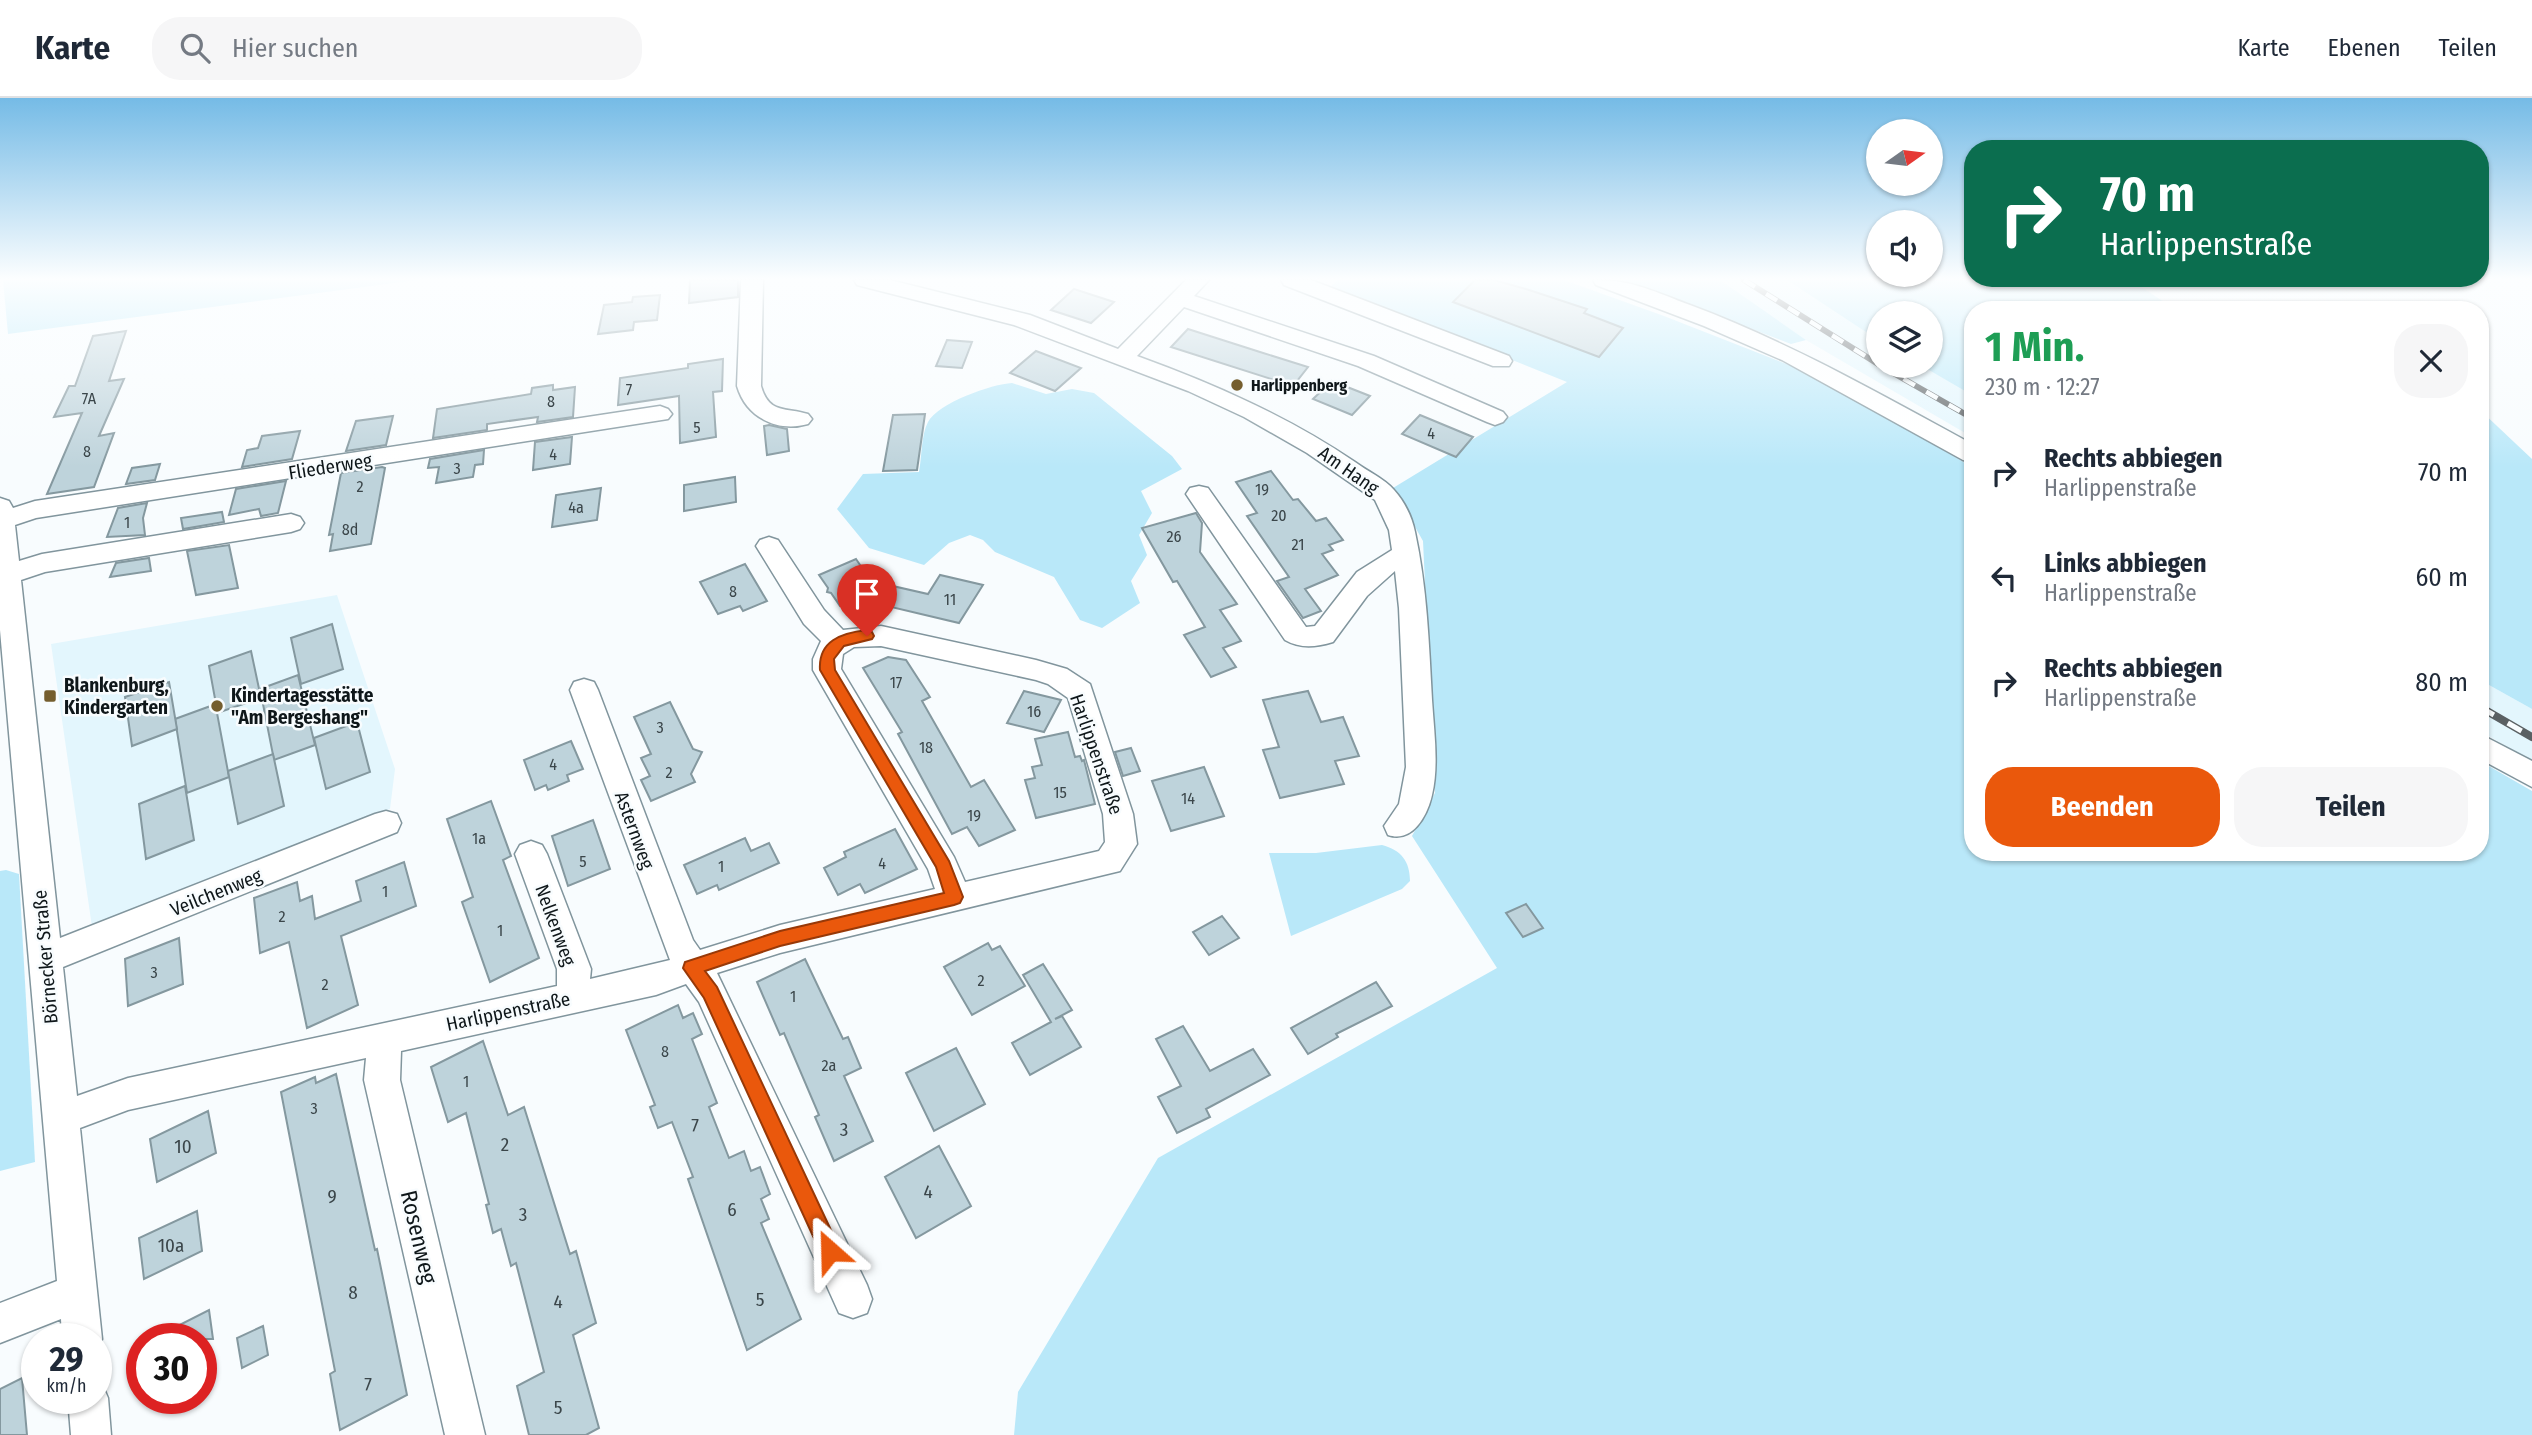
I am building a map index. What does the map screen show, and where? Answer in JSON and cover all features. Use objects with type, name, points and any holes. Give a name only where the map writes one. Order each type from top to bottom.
[{"type":"street","points":[[750,342],[749,386],[752,400],[759,409],[770,415],[800,419]]},
{"type":"street","name":"Am Hang","points":[[1079,342],[1196,386],[1252,412],[1328,455],[1384,494],[1396,513],[1402,530],[1404,555]]},
{"type":"street","points":[[1121,359],[1138,342]]},
{"type":"street","points":[[1310,342],[1366,361],[1495,417]]},
{"type":"street","points":[[1453,342],[1501,361]]},
{"type":"street","points":[[1762,342],[1854,388],[1964,450]]},
{"type":"street","name":"Fliederweg","points":[[1,513],[660,414]]},
{"type":"street","points":[[1199,494],[1295,633],[1302,637],[1323,635],[1349,596],[1378,567],[1404,555],[1413,608],[1421,767],[1412,810],[1399,826]]},
{"type":"street","name":"Börnecker Straße","points":[[1,513],[80,1323]]},
{"type":"street","points":[[7,575],[42,564],[291,523]]},
{"type":"street","points":[[769,546],[814,617],[839,642],[831,648],[827,670],[943,866],[954,897]]},
{"type":"street","name":"Harlippenstraße","points":[[60,1119],[128,1094],[656,980],[780,939],[1108,862],[1121,844],[1118,814],[1080,692],[1070,682],[1047,673],[881,636],[852,637],[839,642]]},
{"type":"street","name":"Asternweg","points":[[584,690],[679,947],[711,992],[853,1299]]},
{"type":"street","points":[[2489,751],[2532,775]]},
{"type":"street","name":"Veilchenweg","points":[[46,959],[386,823]]},
{"type":"street","name":"Nelkenweg","points":[[531,854],[574,969],[573,997]]},
{"type":"street","name":"Rosenweg","points":[[384,1038],[382,1080],[465,1435]]},
{"type":"street","points":[[0,1323],[77,1293]]},
{"type":"street","points":[[89,1414],[91,1435]]},
{"type":"shaded area","points":[[1468,342],[1731,342],[1812,374],[1964,462],[1964,861],[2489,861],[2489,766],[2532,791],[2532,1435],[1014,1435],[1018,1392],[1158,1158],[1497,968],[1412,836],[1435,793],[1423,541],[1393,488],[1567,382]]},
{"type":"shaded area","points":[[1810,342],[1866,342],[1866,375]]},
{"type":"shaded area","points":[[1943,342],[1964,342],[1964,390],[1943,378]]},
{"type":"shaded area","points":[[1871,378],[1943,378],[1964,390],[1964,432]]},
{"type":"shaded area","points":[[1012,383],[1046,394],[1072,389],[1094,393],[1172,456],[1182,469],[1141,491],[1152,513],[1139,535],[1147,555],[1131,581],[1140,603],[1102,628],[1080,620],[1054,577],[995,552],[983,540],[970,535],[949,543],[924,565],[869,548],[837,509],[863,474],[919,472],[926,427],[943,408],[979,391]]},
{"type":"shaded area","points":[[2489,418],[2532,459],[2532,709],[2489,685]]},
{"type":"shaded area","name":"Kindertagesstätte \"Am Bergeshang\"","points":[[337,595],[395,769],[390,809],[92,927],[51,644]]},
{"type":"shaded area","points":[[2489,685],[2532,709],[2532,761],[2489,736]]},
{"type":"shaded area","points":[[1382,845],[1399,853],[1406,862],[1410,881],[1402,889],[1291,936],[1269,853],[1316,853]]},
{"type":"shaded area","points":[[0,871],[19,874],[35,1162],[0,1171]]},
{"type":"building","points":[[91,342],[122,342],[109,381],[124,379],[99,436],[114,433],[94,487],[47,494],[82,413],[54,417],[69,386],[75,386]]},
{"type":"building","points":[[946,342],[972,342],[962,368],[936,366]]},
{"type":"building","points":[[1175,342],[1230,342],[1308,367],[1293,386],[1171,347]]},
{"type":"building","points":[[1560,342],[1611,342],[1599,357]]},
{"type":"building","points":[[1036,351],[1081,368],[1055,391],[1010,373]]},
{"type":"building","points":[[723,359],[722,391],[713,392],[716,437],[680,443],[679,396],[618,405],[620,378],[688,368],[688,364]]},
{"type":"building","points":[[1332,381],[1370,396],[1352,415],[1313,399]]},
{"type":"building","points":[[553,385],[553,390],[575,387],[573,417],[537,422],[538,417],[487,424],[487,430],[433,438],[437,409],[531,394],[532,388]]},
{"type":"building","points":[[925,414],[917,470],[883,471],[893,415]]},
{"type":"building","points":[[1420,415],[1473,437],[1456,457],[1402,434]]},
{"type":"building","points":[[393,416],[386,445],[346,451],[356,421]]},
{"type":"building","points":[[764,426],[787,429],[789,451],[767,455]]},
{"type":"building","points":[[300,431],[292,459],[242,467],[247,450],[258,448],[262,436]]},
{"type":"building","points":[[572,437],[570,464],[533,470],[535,442]]},
{"type":"building","points":[[484,450],[483,464],[475,465],[473,477],[436,483],[439,467],[428,468],[430,459]]},
{"type":"building","points":[[160,464],[155,480],[126,484],[132,468]]},
{"type":"building","points":[[385,468],[371,544],[330,551],[333,534],[329,535],[341,473]]},
{"type":"building","points":[[1271,471],[1293,500],[1298,499],[1316,521],[1326,518],[1343,540],[1329,545],[1333,550],[1322,554],[1338,575],[1305,589],[1321,611],[1303,618],[1277,581],[1289,577],[1247,516],[1257,513],[1236,482]]},
{"type":"building","points":[[735,477],[736,502],[684,511],[684,485]]},
{"type":"building","points":[[286,481],[278,513],[261,516],[259,509],[229,515],[236,489]]},
{"type":"building","points":[[601,488],[597,520],[552,527],[556,495]]},
{"type":"building","points":[[147,503],[143,518],[145,535],[107,537],[118,508]]},
{"type":"building","points":[[222,512],[224,522],[183,529],[181,518]]},
{"type":"building","points":[[1196,513],[1202,523],[1200,552],[1237,604],[1220,610],[1241,641],[1223,648],[1236,667],[1211,677],[1184,635],[1205,627],[1177,581],[1173,582],[1142,528]]},
{"type":"building","points":[[229,545],[238,588],[196,595],[187,551]]},
{"type":"building","points":[[149,558],[151,571],[110,577],[116,563]]},
{"type":"building","points":[[856,559],[871,581],[928,594],[940,575],[983,585],[959,623],[879,604],[876,608],[849,602],[840,606],[831,593],[827,592],[828,588],[819,575]]},
{"type":"building","points":[[745,564],[767,601],[743,611],[740,606],[718,614],[700,582]]},
{"type":"building","points":[[332,624],[343,669],[301,684],[291,638]]},
{"type":"building","points":[[251,651],[261,698],[217,713],[229,777],[187,793],[175,719],[216,704],[209,666]]},
{"type":"building","points":[[888,657],[906,660],[930,697],[922,701],[971,787],[984,780],[1015,830],[979,846],[967,827],[952,834],[898,734],[902,732],[863,668]]},
{"type":"building","points":[[298,675],[315,745],[274,760],[260,689]]},
{"type":"building","points":[[169,682],[177,729],[132,746],[125,697]]},
{"type":"building","points":[[1024,691],[1061,700],[1044,732],[1007,723]]},
{"type":"building","points":[[1308,691],[1321,722],[1343,717],[1359,756],[1335,761],[1344,784],[1280,798],[1263,750],[1279,747],[1263,700]]},
{"type":"building","points":[[670,702],[693,749],[702,752],[691,774],[695,782],[651,801],[641,780],[650,776],[641,758],[651,754],[634,717]]},
{"type":"building","points":[[357,722],[370,772],[326,789],[314,738]]},
{"type":"building","points":[[1068,732],[1075,757],[1080,756],[1082,761],[1084,760],[1095,804],[1036,818],[1025,780],[1035,778],[1032,767],[1042,765],[1035,739]]},
{"type":"building","points":[[571,741],[583,769],[567,775],[569,781],[548,790],[546,785],[535,790],[524,760]]},
{"type":"building","points":[[1131,748],[1140,771],[1123,776],[1115,752]]},
{"type":"building","points":[[273,754],[284,806],[238,824],[228,771]]},
{"type":"building","points":[[1204,767],[1224,816],[1171,831],[1152,781]]},
{"type":"building","points":[[185,786],[194,840],[146,859],[139,804]]},
{"type":"building","points":[[491,801],[511,856],[503,860],[539,958],[490,982],[462,902],[473,897],[447,819]]},
{"type":"building","points":[[593,820],[610,869],[568,886],[552,836]]},
{"type":"building","points":[[895,829],[917,869],[865,893],[860,884],[838,895],[824,868],[846,857],[844,852]]},
{"type":"building","points":[[745,838],[751,851],[769,843],[779,863],[719,890],[717,885],[697,894],[684,865]]},
{"type":"building","points":[[404,862],[416,906],[341,936],[358,1005],[307,1028],[289,942],[260,953],[254,898],[297,882],[300,901],[312,896],[315,919],[361,901],[356,881]]},
{"type":"building","points":[[1526,904],[1543,928],[1523,937],[1506,913]]},
{"type":"building","points":[[1222,916],[1239,938],[1209,955],[1193,932]]},
{"type":"building","points":[[179,938],[183,984],[128,1006],[125,959]]},
{"type":"building","points":[[988,943],[992,950],[1000,946],[1025,986],[972,1015],[944,967]]},
{"type":"building","points":[[805,959],[843,1039],[848,1037],[861,1068],[844,1076],[873,1141],[834,1161],[815,1117],[819,1115],[784,1033],[780,1035],[757,982]]},
{"type":"building","points":[[1043,964],[1072,1010],[1055,1019],[1062,1016],[1081,1047],[1030,1075],[1012,1043],[1051,1022],[1023,975]]},
{"type":"building","points":[[1376,982],[1392,1006],[1336,1034],[1338,1037],[1308,1054],[1291,1028]]},
{"type":"building","points":[[678,1005],[683,1018],[693,1013],[702,1034],[692,1039],[717,1103],[709,1107],[729,1158],[744,1151],[751,1171],[760,1167],[770,1194],[761,1199],[769,1219],[761,1223],[801,1319],[747,1350],[688,1179],[693,1177],[672,1122],[658,1128],[650,1107],[655,1105],[626,1030]]},
{"type":"building","points":[[1183,1026],[1210,1071],[1253,1049],[1270,1075],[1206,1109],[1210,1117],[1177,1133],[1158,1097],[1181,1086],[1156,1039]]},
{"type":"building","points":[[483,1041],[508,1115],[524,1107],[570,1254],[576,1251],[596,1323],[573,1335],[599,1428],[586,1435],[529,1435],[517,1386],[544,1372],[516,1263],[511,1266],[501,1229],[493,1233],[486,1205],[489,1204],[466,1113],[448,1122],[431,1067]]},
{"type":"building","points":[[956,1048],[985,1104],[934,1131],[906,1073]]},
{"type":"building","points":[[336,1074],[375,1250],[377,1249],[407,1395],[340,1430],[330,1374],[335,1371],[281,1092],[315,1077],[316,1083]]},
{"type":"building","points":[[208,1111],[216,1153],[157,1182],[150,1139]]},
{"type":"building","points":[[939,1146],[971,1206],[916,1238],[885,1177]]},
{"type":"building","points":[[197,1211],[202,1251],[144,1279],[139,1238]]},
{"type":"building","points":[[209,1310],[211,1323],[183,1323]]},
{"type":"building","points":[[263,1326],[268,1355],[242,1368],[237,1338]]},
{"type":"building","points":[[21,1378],[21,1414],[25,1414],[27,1435],[0,1435],[0,1389]]},
{"type":"railway","points":[[1844,342],[1866,356]]},
{"type":"railway","points":[[1902,378],[1964,413]]},
{"type":"railway","points":[[2489,712],[2532,737]]},
{"type":"place","name":"Harlippenberg","points":[[1237,385]]},
{"type":"place","name":"Blankenburg, Kindergarten","points":[[50,696]]},
{"type":"place","name":"Kindertagesstätte \"Am Bergeshang\"","points":[[217,706]]},
{"type":"route","points":[[830,1251],[711,992],[692,968],[780,939],[954,897],[943,866],[827,670],[831,648],[852,637],[867,636]]}]
